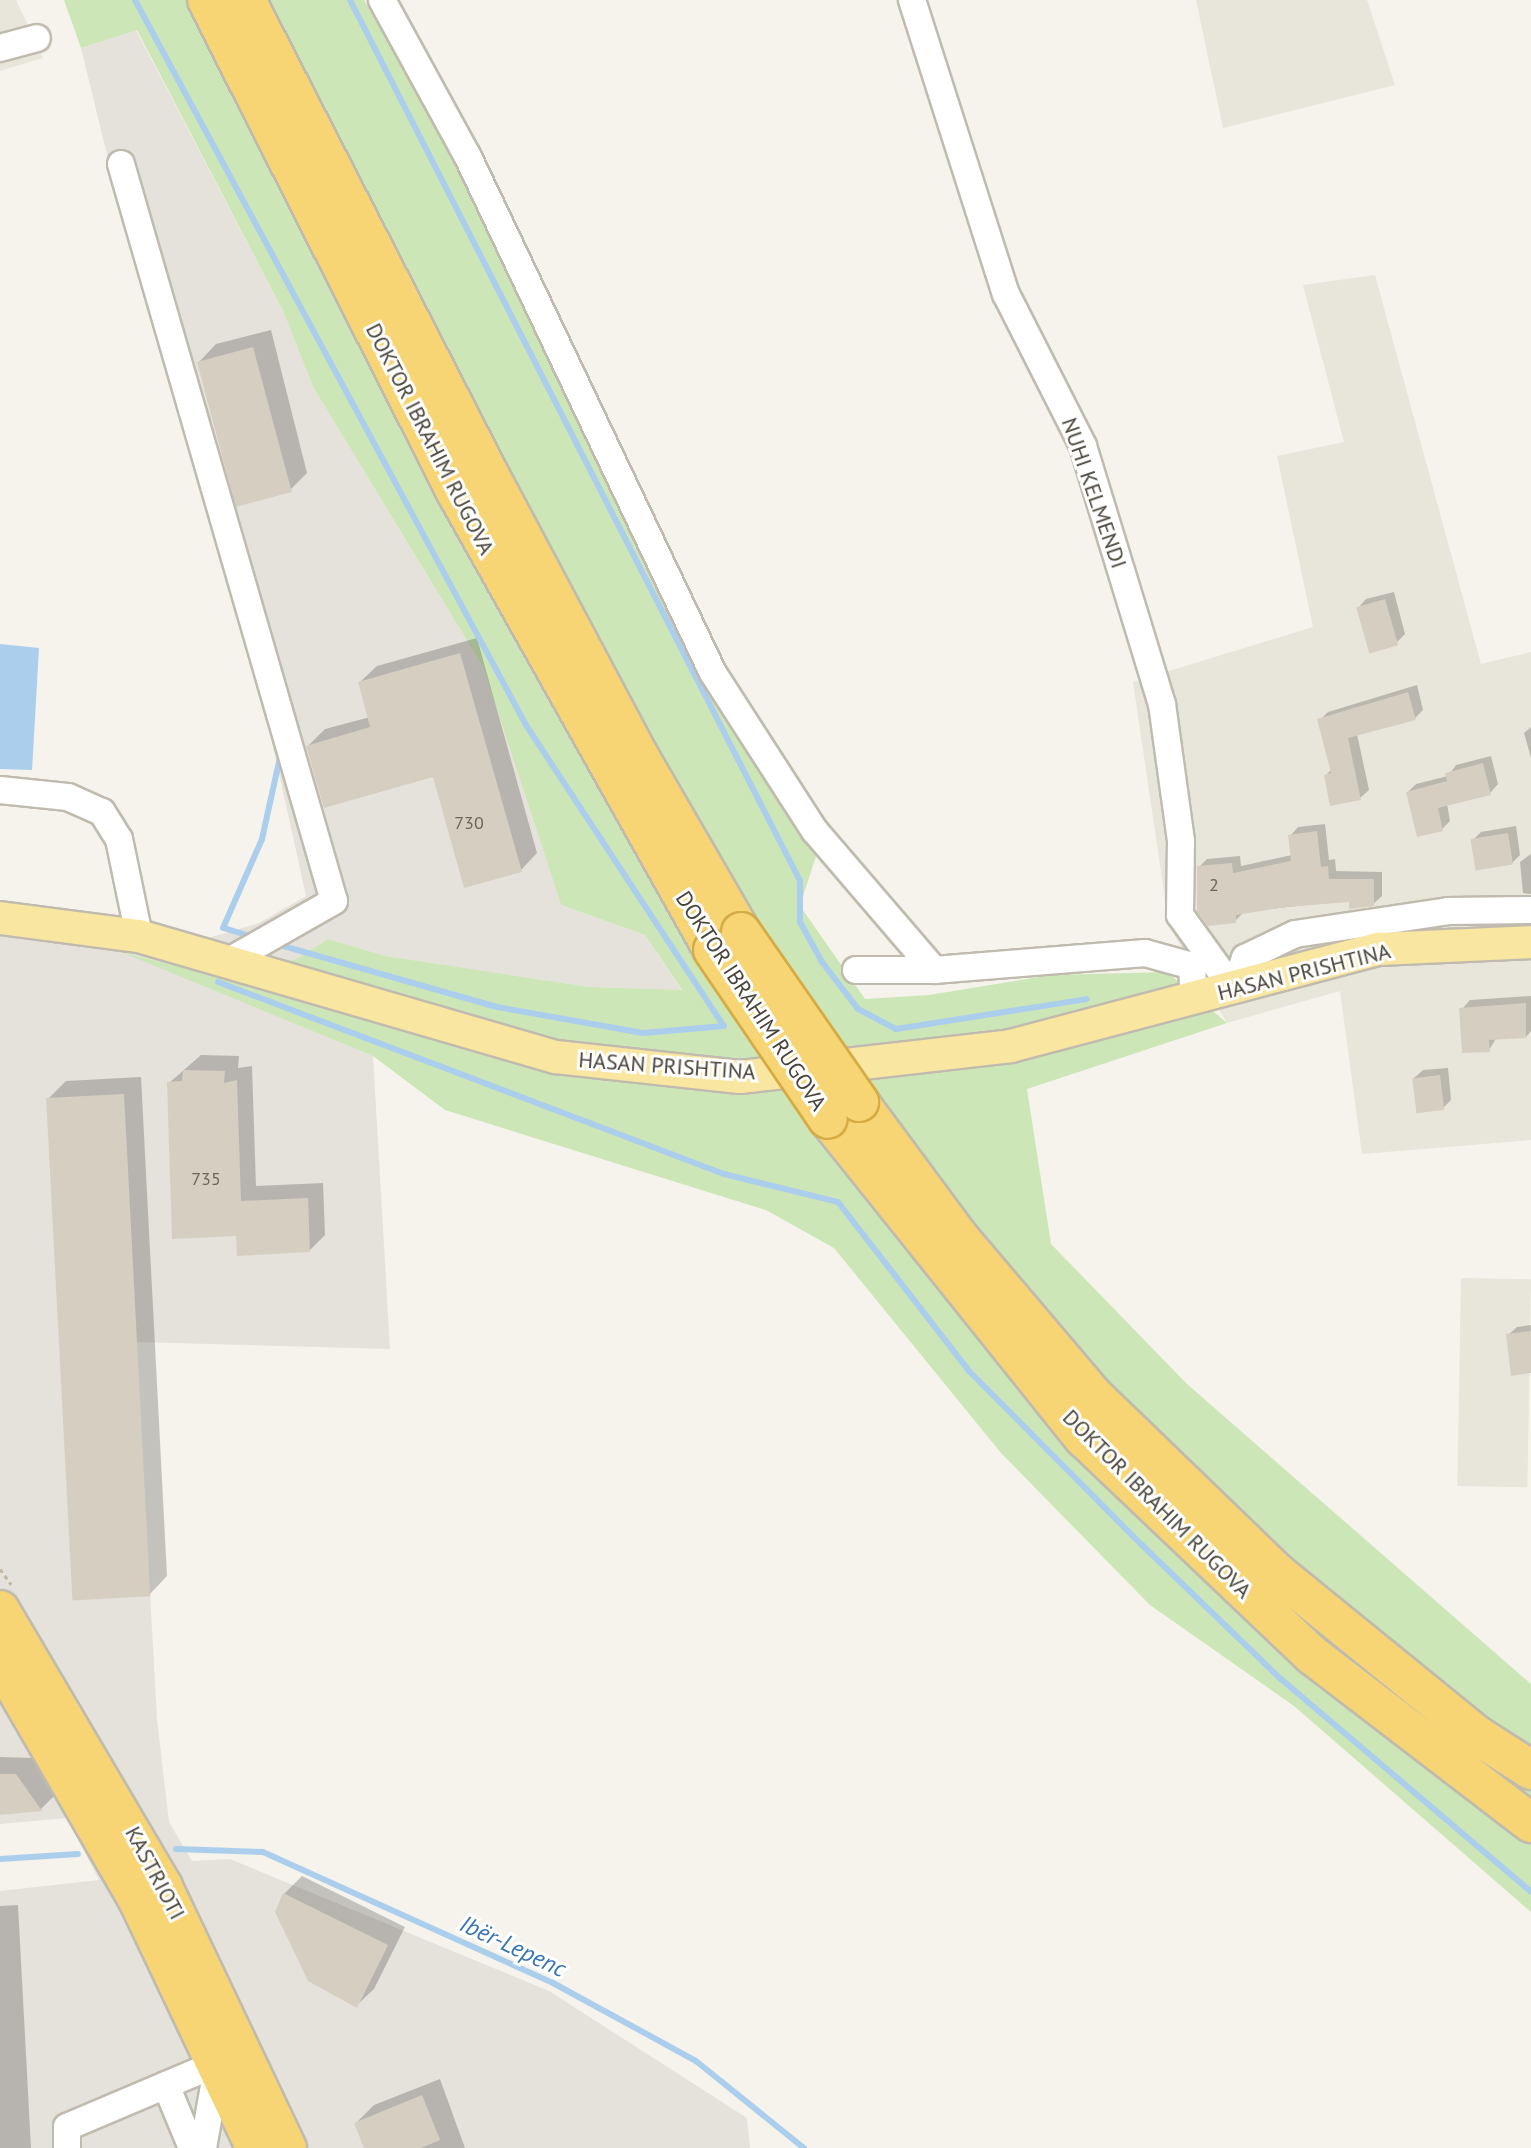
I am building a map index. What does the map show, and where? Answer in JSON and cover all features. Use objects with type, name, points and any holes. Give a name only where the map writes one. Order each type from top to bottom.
[{"type":"highway","name":"DOKTOR IBRAHIM RUGOVA","points":[[207,0],[456,492],[727,941],[844,1111],[1084,1438],[1312,1655],[1531,1823]]},
{"type":"highway","name":"DOKTOR IBRAHIM RUGOVA","points":[[246,0],[489,474],[639,756],[727,941]]},
{"type":"highway","name":"DOKTOR IBRAHIM RUGOVA","points":[[844,1111],[958,1236],[1093,1395],[1276,1572],[1478,1736],[1531,1770]]},
{"type":"highway","name":"KASTRIOTI","points":[[0,1610],[163,1887],[287,2148]]},
{"type":"highway","name":"KASTRIOTI","points":[[0,1661],[132,1887],[256,2148]]},
{"type":"main road","name":"HASAN PRISHTINA","points":[[0,918],[139,936],[556,1057],[740,1077],[1011,1046],[1234,990],[1379,949],[1531,942]]},
{"type":"street","points":[[382,0],[467,155],[713,673],[815,831],[934,970]]},
{"type":"street","name":"NUHI KELMENDI","points":[[912,0],[1006,294],[1083,446],[1162,704],[1181,841],[1180,915],[1234,990]]},
{"type":"street","points":[[0,48],[37,38]]},
{"type":"street","points":[[121,164],[334,901],[229,961]]},
{"type":"street","points":[[0,790],[68,797],[102,812],[119,839],[139,936]]},
{"type":"street","points":[[1234,990],[1245,958],[1295,934],[1448,911],[1531,910]]},
{"type":"street","points":[[856,970],[934,970],[1145,953],[1192,966],[1194,1000]]},
{"type":"street","points":[[67,2148],[67,2127],[218,2063]]},
{"type":"street","points":[[203,2148],[218,2063]]},
{"type":"street","points":[[166,2085],[192,2148]]},
{"type":"shaded area","points":[[0,0],[16,0],[43,58],[0,71]]},
{"type":"shaded area","points":[[1196,0],[1367,0],[1395,85],[1223,128]]},
{"type":"shaded area","points":[[136,30],[283,311],[313,387],[483,667],[561,905],[645,935],[682,991],[589,987],[480,971],[386,956],[328,939],[294,960],[201,972],[129,954],[373,1056],[390,1349],[136,1342],[157,1719],[169,1822],[192,1861],[230,1859],[549,1991],[747,2118],[750,2148],[0,2148],[0,1891],[99,1880],[67,1818],[0,1824],[0,906],[120,917],[208,938],[259,923],[306,896],[265,710],[110,167],[81,48]]},
{"type":"shaded area","points":[[1375,275],[1481,664],[1531,652],[1531,1140],[1362,1154],[1340,991],[1227,1023],[1169,926],[1133,682],[1313,627],[1277,456],[1344,442],[1303,285]]},
{"type":"shaded area","points":[[1461,1278],[1531,1279],[1527,1487],[1457,1486]]},
{"type":"green space","points":[[64,0],[364,0],[474,193],[689,655],[816,856],[800,906],[865,999],[929,995],[1051,975],[1167,972],[1227,1023],[1027,1089],[1051,1244],[1187,1384],[1531,1684],[1531,1912],[1294,1706],[1150,1605],[1001,1453],[834,1248],[766,1210],[445,1110],[373,1056],[121,952],[201,972],[294,960],[328,939],[386,956],[589,987],[682,990],[645,935],[561,905],[483,667],[313,387],[283,311],[137,30],[81,48]]},
{"type":"water","points":[[0,644],[39,648],[32,770],[0,769]]},
{"type":"building","points":[[253,347],[292,492],[236,507],[197,362]]},
{"type":"building","points":[[1385,599],[1398,645],[1369,653],[1356,607]]},
{"type":"building","points":[[460,653],[522,872],[464,888],[433,777],[324,808],[306,746],[370,727],[358,682]]},
{"type":"building","points":[[1408,692],[1416,720],[1348,738],[1361,800],[1330,806],[1324,775],[1331,773],[1317,719]]},
{"type":"building","points":[[1483,763],[1491,795],[1438,808],[1443,831],[1417,837],[1406,792],[1447,781],[1445,773]]},
{"type":"building","points":[[1317,831],[1321,867],[1328,866],[1329,879],[1374,879],[1374,906],[1349,909],[1349,902],[1286,907],[1236,915],[1236,923],[1208,926],[1197,912],[1197,866],[1232,863],[1233,873],[1291,861],[1288,835]]},
{"type":"building","points":[[1508,833],[1513,865],[1475,871],[1470,839]]},
{"type":"building","points":[[1526,1003],[1526,1038],[1489,1040],[1490,1052],[1462,1053],[1459,1008]]},
{"type":"building","points":[[183,1070],[225,1071],[224,1083],[237,1080],[241,1201],[308,1198],[310,1252],[237,1256],[236,1236],[172,1239],[167,1082],[182,1081]]},
{"type":"building","points":[[1440,1075],[1444,1110],[1416,1113],[1412,1078]]},
{"type":"building","points":[[124,1094],[150,1596],[72,1600],[46,1098]]},
{"type":"building","points":[[1531,1331],[1531,1373],[1511,1376],[1506,1334]]},
{"type":"building","points":[[0,1774],[16,1774],[42,1811],[0,1815]]},
{"type":"building","points":[[283,1893],[388,1945],[357,2008],[308,1981],[275,1912]]},
{"type":"building","points":[[422,2095],[440,2140],[421,2148],[364,2148],[354,2123]]},
{"type":"waterway","points":[[135,0],[526,725],[724,1026],[643,1033],[497,1007],[276,944]]},
{"type":"waterway","points":[[350,0],[800,881],[800,922],[822,962],[858,1009],[896,1029],[1087,999]]},
{"type":"waterway","points":[[253,937],[223,928],[262,839],[280,757]]},
{"type":"waterway","points":[[218,982],[724,1174],[838,1202],[969,1371],[1142,1545],[1281,1679],[1531,1892]]},
{"type":"waterway","name":"Ibër-Lepenc","points":[[176,1849],[263,1852],[553,1983],[696,2061],[804,2148]]},
{"type":"waterway","name":"Ibër-Lepenc","points":[[0,1859],[78,1854]]}]
